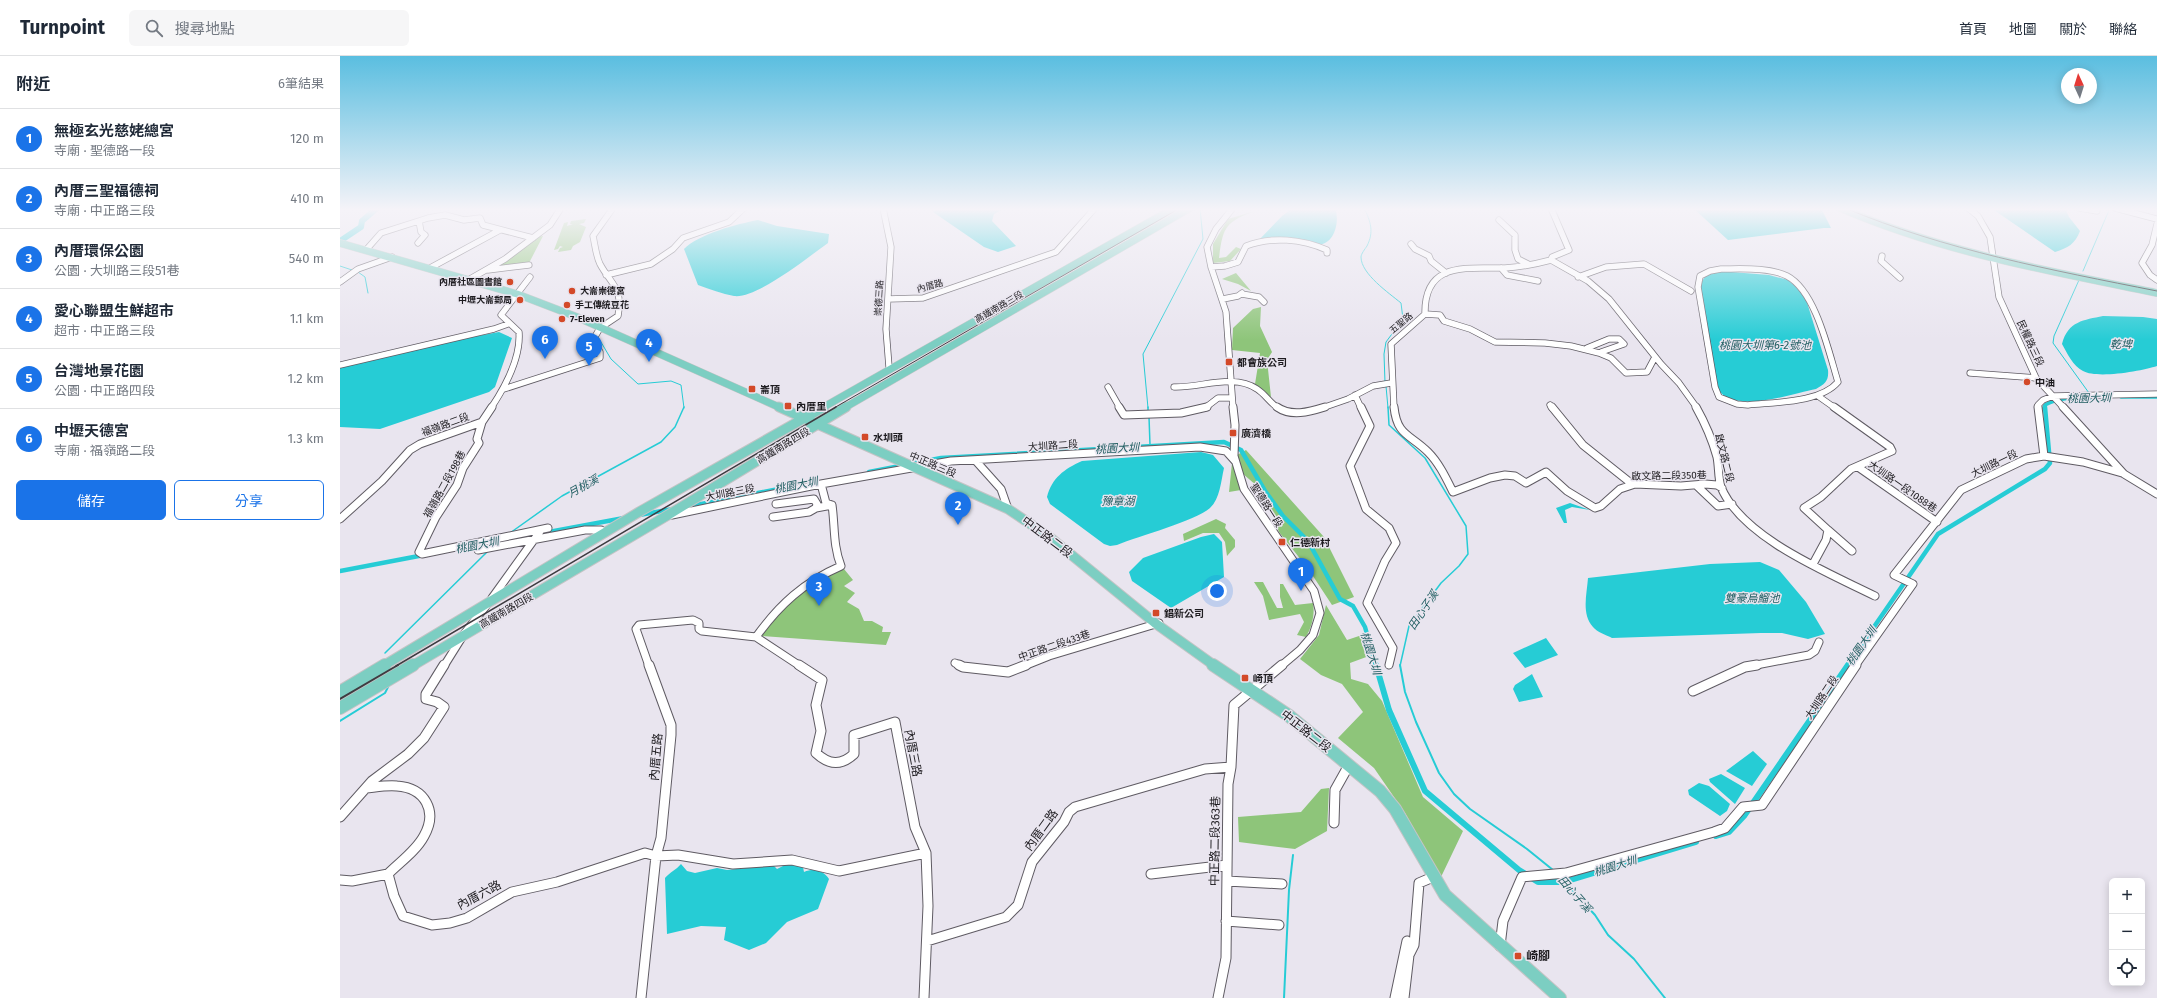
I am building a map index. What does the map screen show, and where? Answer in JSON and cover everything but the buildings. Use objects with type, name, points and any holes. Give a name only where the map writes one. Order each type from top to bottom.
[{"type":"main road","name":"中正路三段","points":[[373,252],[517,294],[630,340],[1008,509]]},
{"type":"main road","name":"高鐵南路三段","points":[[803,417],[1091,252]]},
{"type":"main road","name":"高鐵南路三段","points":[[803,417],[1096,252]]},
{"type":"main road","name":"高鐵南路三段","points":[[816,423],[1110,252]]},
{"type":"main road","name":"高鐵南路三段","points":[[816,423],[1114,252]]},
{"type":"main road","points":[[1973,252],[2157,293]]},
{"type":"main road","points":[[1977,252],[1994,257],[2157,288]]},
{"type":"main road","points":[[958,331],[966,323]]},
{"type":"main road","name":"高鐵南路四段","points":[[340,687],[611,524],[639,512],[803,417]]},
{"type":"main road","name":"高鐵南路四段","points":[[340,692],[625,518],[803,417]]},
{"type":"main road","name":"高鐵南路四段","points":[[340,708],[544,582],[687,504],[816,423]]},
{"type":"main road","name":"高鐵南路四段","points":[[340,702],[519,602],[816,423]]},
{"type":"main road","name":"中正路二段","points":[[1008,509],[1048,535],[1157,623],[1251,692],[1288,715],[1380,791],[1395,809],[1432,877],[1445,895],[1500,946],[1560,998]]},
{"type":"main road","points":[[524,576],[548,566]]},
{"type":"main road","points":[[519,602],[544,582]]},
{"type":"main road","points":[[352,685],[377,665]]},
{"type":"street","points":[[430,268],[460,252]]},
{"type":"street","points":[[470,280],[513,252]]},
{"type":"street","points":[[504,389],[597,360],[601,355],[593,340],[600,328],[618,316],[620,311],[619,292],[599,263],[597,252]]},
{"type":"street","points":[[606,275],[651,264],[669,252]]},
{"type":"street","name":"崇德三路","points":[[889,367],[886,329],[891,252]]},
{"type":"street","name":"內厝路","points":[[888,300],[923,298],[1056,252]]},
{"type":"street","points":[[1208,252],[1210,268],[1223,299],[1226,320],[1230,382],[1236,439],[1235,458]]},
{"type":"street","points":[[1210,268],[1238,262],[1243,252]]},
{"type":"street","points":[[1421,252],[1429,256],[1431,261],[1446,273]]},
{"type":"street","points":[[1516,252],[1518,259],[1530,264]]},
{"type":"street","name":"五聖路","points":[[1390,382],[1390,344],[1425,314],[1424,303],[1430,284],[1446,273],[1471,266],[1501,268],[1530,264],[1551,260],[1552,257],[1564,252]]},
{"type":"street","name":"民權路三段","points":[[1993,252],[1999,297],[2036,378],[2124,474],[2157,494]]},
{"type":"street","points":[[2148,252],[2142,263],[2150,275],[2157,280]]},
{"type":"street","points":[[1882,256],[1881,261],[1900,278]]},
{"type":"street","points":[[340,282],[358,270],[392,257]]},
{"type":"street","name":"啟文路二段","points":[[1551,260],[1578,277],[1586,280],[1610,300],[1655,357],[1670,372],[1696,406],[1718,460],[1722,488],[1732,504],[1748,521],[1767,537],[1813,564],[1876,596]]},
{"type":"street","points":[[1578,277],[1606,267],[1644,264],[1690,291]]},
{"type":"street","points":[[485,271],[530,265]]},
{"type":"street","points":[[1501,268],[1507,274],[1538,281]]},
{"type":"street","points":[[1818,396],[1830,390],[1838,382],[1813,309],[1801,287],[1792,278],[1779,274],[1754,270],[1708,270],[1700,276],[1698,287],[1715,387],[1719,397],[1737,404],[1748,405],[1818,396],[1890,447],[1892,451],[1851,469],[1821,497],[1804,508],[1852,551]]},
{"type":"street","points":[[340,365],[494,329],[508,324],[501,315],[530,277]]},
{"type":"street","points":[[1223,299],[1242,294],[1259,297],[1264,302]]},
{"type":"street","points":[[1425,314],[1440,315],[1444,321],[1478,333],[1495,342],[1545,343],[1571,346],[1599,353],[1611,358],[1626,373],[1647,372],[1653,358],[1655,357]]},
{"type":"street","name":"福嶺路二段","points":[[340,519],[382,481],[410,450],[420,444],[482,422],[504,389],[520,343],[519,332],[508,324]]},
{"type":"street","points":[[1587,348],[1612,339],[1619,339],[1624,344],[1600,352]]},
{"type":"street","points":[[1970,373],[2036,378]]},
{"type":"street","points":[[1174,387],[1230,382],[1249,384],[1256,388],[1282,412],[1296,413],[1325,406],[1355,395],[1367,387],[1390,382]]},
{"type":"street","name":"啟文路二段350巷","points":[[1390,382],[1393,392],[1396,425],[1401,431],[1433,457],[1453,492],[1464,489],[1480,480],[1506,475],[1515,475],[1526,483],[1546,472],[1567,491],[1595,508],[1601,506],[1620,489],[1632,484],[1697,486],[1717,485],[1722,488]]},
{"type":"street","points":[[1108,387],[1124,415],[1149,416],[1202,410],[1210,406],[1218,398],[1232,398]]},
{"type":"street","points":[[2048,456],[2038,406],[2043,400],[2053,396],[2157,394]]},
{"type":"street","points":[[1355,395],[1362,413],[1370,426],[1350,466],[1364,494],[1366,509],[1389,528],[1396,543],[1386,560],[1367,603],[1393,648],[1389,665]]},
{"type":"street","points":[[1550,405],[1583,445],[1632,484]]},
{"type":"street","name":"福嶺路二段198巷","points":[[482,422],[477,439],[479,443],[463,468],[457,485],[436,517],[419,551],[422,554],[543,530],[537,538]]},
{"type":"street","name":"大圳路二段","points":[[913,466],[951,461],[1200,447],[1226,451],[1235,458]]},
{"type":"street","name":"大圳路一段","points":[[1913,584],[1894,575],[1961,490],[2026,459],[2048,456],[2069,457],[2090,462],[2124,474]]},
{"type":"street","name":"聖德路一段","points":[[1235,458],[1244,489],[1314,591],[1320,613],[1313,635],[1300,650],[1251,692]]},
{"type":"street","points":[[975,460],[1001,489],[1008,509]]},
{"type":"street","name":"大圳路三段","points":[[670,512],[913,466]]},
{"type":"street","name":"大圳路一段1088巷","points":[[1858,467],[1937,522]]},
{"type":"street","points":[[821,484],[826,503],[832,505]]},
{"type":"street","points":[[1697,486],[1718,506],[1732,504]]},
{"type":"street","points":[[776,504],[814,499],[818,504],[816,508]]},
{"type":"street","points":[[773,517],[809,512],[816,508],[832,505]]},
{"type":"street","points":[[756,637],[772,614],[794,592],[815,578],[842,566],[835,550],[835,526],[832,505]]},
{"type":"street","points":[[478,550],[585,530],[601,530]]},
{"type":"street","points":[[1813,564],[1826,540],[1828,530]]},
{"type":"street","points":[[340,817],[372,781],[408,754],[424,738],[444,708],[437,702],[426,699],[426,694],[467,630],[537,538]]},
{"type":"street","name":"大圳路二段","points":[[1500,946],[1503,921],[1522,877],[1566,873],[1714,832],[1725,828],[1743,806],[1762,805],[1855,666],[1913,584]]},
{"type":"street","name":"內厝五路","points":[[641,998],[656,856],[662,844],[663,810],[672,739],[671,725],[636,629],[639,625],[643,624],[693,620],[699,623],[699,629],[702,631],[756,637]]},
{"type":"street","name":"中正路二段433巷","points":[[955,663],[963,667],[1008,672],[1049,656],[1157,623]]},
{"type":"street","name":"內厝三路","points":[[756,637],[822,680],[816,705],[821,731],[816,752],[824,761],[830,764],[849,759],[854,754],[854,735],[895,722],[915,827],[926,853],[927,941],[924,960],[924,998]]},
{"type":"street","points":[[1693,690],[1746,667],[1809,655],[1815,651],[1819,642]]},
{"type":"street","name":"中正路二段363巷","points":[[1218,998],[1226,958],[1228,784],[1231,766],[1234,705],[1251,692]]},
{"type":"street","points":[[1334,823],[1335,790],[1348,765]]},
{"type":"street","name":"內厝二路","points":[[927,941],[1006,917],[1018,905],[1032,862],[1064,822],[1069,812],[1075,807],[1205,769],[1231,766]]},
{"type":"street","points":[[342,882],[388,874],[411,854],[423,838],[430,824],[430,804],[422,794],[400,786],[366,788]]},
{"type":"street","name":"內厝六路","points":[[388,874],[394,896],[403,916],[432,925],[450,923],[467,918],[512,892],[557,882],[645,853],[656,856]]},
{"type":"street","points":[[656,856],[678,855],[732,864],[792,860],[839,871],[926,853]]},
{"type":"street","points":[[1151,874],[1227,865]]},
{"type":"street","points":[[1404,998],[1409,955],[1414,945],[1419,883],[1432,877]]},
{"type":"street","points":[[1227,881],[1282,884]]},
{"type":"street","points":[[1226,921],[1279,925]]},
{"type":"street","points":[[1395,998],[1407,941]]},
{"type":"green space","points":[[517,252],[535,252],[529,263],[495,269]]},
{"type":"green space","points":[[1213,252],[1220,252],[1219,258],[1226,257],[1231,252],[1238,252],[1230,261],[1213,263]]},
{"type":"green space","points":[[1236,273],[1251,291],[1238,284],[1222,279]]},
{"type":"green space","points":[[1261,307],[1260,326],[1272,352],[1267,360],[1271,397],[1255,384],[1260,353],[1232,350],[1233,328],[1253,309]]},
{"type":"green space","points":[[1246,450],[1324,537],[1354,597],[1332,605],[1309,570],[1279,532],[1271,511],[1257,486],[1242,473],[1237,455]]},
{"type":"green space","points":[[1232,463],[1241,490],[1229,492]]},
{"type":"green space","points":[[1216,519],[1226,524],[1225,528],[1235,540],[1235,547],[1227,556],[1225,542],[1219,533],[1203,533],[1184,541],[1183,534]]},
{"type":"green space","points":[[844,569],[853,580],[844,586],[855,593],[847,602],[859,609],[864,621],[872,621],[883,627],[882,632],[891,632],[886,645],[762,636],[776,614],[821,578]]},
{"type":"green space","points":[[1254,582],[1263,582],[1277,608],[1283,608],[1280,597],[1280,584],[1283,584],[1295,605],[1313,603],[1314,612],[1310,629],[1306,637],[1297,635],[1304,622],[1300,614],[1269,620],[1263,596]]},
{"type":"green space","points":[[1326,605],[1347,640],[1362,635],[1369,656],[1350,663],[1351,679],[1368,684],[1382,701],[1423,797],[1463,831],[1441,877],[1405,813],[1374,768],[1338,738],[1363,712],[1342,684],[1321,675],[1300,659],[1319,635]]},
{"type":"green space","points":[[1329,788],[1327,831],[1295,849],[1239,842],[1238,817],[1301,812],[1321,789]]},
{"type":"water","points":[[685,252],[816,252],[769,284],[744,295],[734,296],[698,285]]},
{"type":"water","name":"桃園大圳第6-2號池","points":[[1719,271],[1769,275],[1788,280],[1805,296],[1828,370],[1828,377],[1824,384],[1816,389],[1792,395],[1749,402],[1736,400],[1725,396],[1717,388],[1700,286],[1703,279],[1707,275]]},
{"type":"water","name":"乾埤","points":[[2103,316],[2143,317],[2157,319],[2157,366],[2131,372],[2109,374],[2090,373],[2079,369],[2062,344],[2065,336],[2068,330],[2078,323]]},
{"type":"water","points":[[499,332],[512,338],[495,387],[489,392],[380,429],[340,427],[340,367],[450,341]]},
{"type":"water","name":"豫章湖","points":[[1201,452],[1213,455],[1224,468],[1218,495],[1210,508],[1203,513],[1180,523],[1117,545],[1110,546],[1104,544],[1050,504],[1047,497],[1052,484],[1056,479],[1064,471],[1082,461]]},
{"type":"water","points":[[1570,503],[1590,510],[1572,507],[1565,510],[1567,523],[1564,523],[1556,508]]},
{"type":"water","points":[[1214,534],[1222,542],[1224,577],[1171,608],[1132,581],[1129,572],[1143,558],[1201,537]]},
{"type":"water","name":"雙豪烏鰡池","points":[[1760,562],[1779,570],[1806,602],[1825,634],[1808,639],[1782,633],[1612,638],[1595,629],[1589,622],[1587,616],[1586,603],[1588,578],[1710,564]]},
{"type":"water","points":[[1546,638],[1558,655],[1525,668],[1513,653]]},
{"type":"water","points":[[1532,674],[1543,697],[1519,702],[1513,689],[1515,685]]},
{"type":"water","points":[[1753,751],[1767,764],[1752,786],[1726,771]]},
{"type":"water","points":[[1721,774],[1745,788],[1735,804],[1710,782],[1709,779]]},
{"type":"water","points":[[1699,783],[1709,786],[1730,804],[1727,811],[1720,816],[1689,795],[1688,790]]},
{"type":"water","points":[[802,862],[804,872],[815,870],[821,872],[829,879],[818,909],[787,922],[766,943],[749,950],[724,940],[726,927],[701,926],[667,934],[665,878],[681,864],[687,871],[695,873],[717,868],[727,870],[773,865],[777,869],[787,864]]},
{"type":"waterway","points":[[1148,408],[1143,354],[1196,252]]},
{"type":"waterway","name":"田心子溪","points":[[1363,252],[1361,256],[1362,263],[1370,276],[1376,283],[1401,303],[1403,319],[1386,342],[1384,354],[1385,382]]},
{"type":"waterway","points":[[2083,271],[2091,252]]},
{"type":"waterway","points":[[340,266],[352,270]]},
{"type":"waterway","points":[[358,272],[365,277],[368,293]]},
{"type":"waterway","points":[[2079,280],[2054,336],[2053,343],[2089,393]]},
{"type":"waterway","name":"月桃溪","points":[[598,337],[611,359],[638,384],[671,381],[681,385],[684,407]]},
{"type":"waterway","name":"田心子溪","points":[[1386,386],[1388,408]]},
{"type":"waterway","name":"桃園大圳","points":[[2121,397],[2157,397]]},
{"type":"waterway","name":"桃園大圳","points":[[2044,408],[2045,405],[2050,402],[2061,399],[2091,398]]},
{"type":"waterway","name":"月桃溪","points":[[510,533],[562,496],[661,442],[675,427],[684,407]]},
{"type":"waterway","name":"田心子溪","points":[[1388,407],[1389,425],[1425,458],[1466,526],[1468,554],[1459,566],[1441,583],[1409,626],[1400,666]]},
{"type":"waterway","name":"桃園大圳","points":[[1847,666],[1938,534],[2045,469],[2050,463],[2045,407]]},
{"type":"waterway","points":[[1149,417],[1150,445]]},
{"type":"waterway","name":"桃園大圳","points":[[869,472],[941,458],[1224,442],[1241,450],[1265,491],[1283,516],[1308,541],[1340,599],[1353,606],[1365,627],[1376,666]]},
{"type":"waterway","name":"桃園大圳","points":[[686,507],[799,485]]},
{"type":"waterway","name":"桃園大圳","points":[[639,515],[673,509]]},
{"type":"waterway","name":"桃園大圳","points":[[511,539],[624,518]]},
{"type":"waterway","name":"月桃溪","points":[[385,653],[487,552]]},
{"type":"waterway","name":"桃園大圳","points":[[340,571],[424,555]]},
{"type":"waterway","name":"桃園大圳","points":[[1376,665],[1389,710],[1425,791],[1519,870],[1538,882],[1564,882],[1696,842]]},
{"type":"waterway","name":"桃園大圳","points":[[1716,836],[1729,832],[1744,816],[1848,665]]},
{"type":"waterway","name":"田心子溪","points":[[1400,666],[1405,692],[1416,722],[1439,773],[1454,794],[1470,809],[1527,849],[1553,870]]},
{"type":"waterway","name":"月桃溪","points":[[340,721],[385,693],[389,685]]},
{"type":"waterway","points":[[1284,998],[1289,890],[1293,855]]},
{"type":"waterway","name":"田心子溪","points":[[1560,877],[1595,915],[1608,935],[1634,959],[1665,998]]},
{"type":"railway","points":[[834,408],[1104,252]]},
{"type":"railway","points":[[1979,252],[2038,267],[2157,291]]},
{"type":"railway","points":[[396,666],[836,407]]},
{"type":"railway","points":[[340,699],[398,665]]},
{"type":"place","name":"內厝社區圖書館","points":[[510,282]]},
{"type":"place","name":"大崙崇德宮","points":[[572,291]]},
{"type":"place","name":"中壢大崙郵局","points":[[520,300]]},
{"type":"place","name":"手工傳統豆花","points":[[567,305]]},
{"type":"place","name":"7-Eleven","points":[[562,319]]},
{"type":"place","name":"中壢天德宮","points":[[545,359]]},
{"type":"place","name":"愛心聯盟生鮮超市","points":[[649,362]]},
{"type":"place","name":"都會族公司","points":[[1229,362]]},
{"type":"place","name":"台灣地景花園","points":[[589,366]]},
{"type":"place","name":"中油","points":[[2027,382]]},
{"type":"place","name":"崙頂","points":[[752,389]]},
{"type":"place","name":"內厝里","points":[[788,406]]},
{"type":"place","name":"廣濟橋","points":[[1233,433]]},
{"type":"place","name":"水圳頭","points":[[865,437]]},
{"type":"place","name":"內厝三聖福德祠","points":[[958,525]]},
{"type":"place","name":"仁德新村","points":[[1282,542]]},
{"type":"place","name":"無極玄光慈姥總宮","points":[[1301,591]]},
{"type":"place","name":"內厝環保公園","points":[[819,606]]},
{"type":"place","name":"錩新公司","points":[[1156,613]]},
{"type":"place","name":"崎頂","points":[[1245,678]]},
{"type":"place","name":"崎腳","points":[[1518,956]]}]
